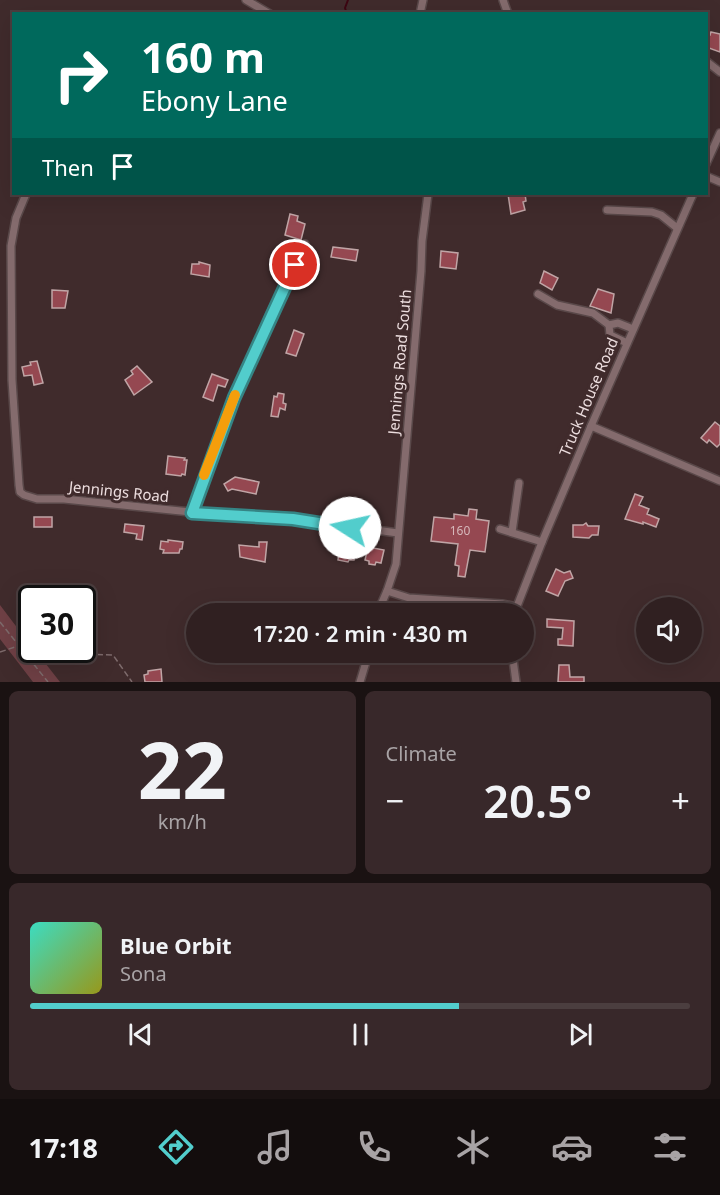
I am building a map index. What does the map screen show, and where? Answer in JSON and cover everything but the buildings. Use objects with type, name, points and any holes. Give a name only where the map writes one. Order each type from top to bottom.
[{"type":"street","points":[[246,0],[267,12]]},
{"type":"street","points":[[708,63],[720,72]]},
{"type":"street","points":[[708,160],[720,133]]},
{"type":"street","name":"Jennings Road","points":[[26,195],[16,218],[11,246],[12,380],[20,492],[37,499],[64,499],[192,513],[293,519],[398,533]]},
{"type":"street","name":"Jennings Road South","points":[[398,533],[428,195]]},
{"type":"street","name":"Truck House Road","points":[[519,603],[591,426],[693,195]]},
{"type":"street","points":[[607,210],[652,212],[677,228]]},
{"type":"street","points":[[192,513],[234,398],[271,312],[305,244]]},
{"type":"street","points":[[538,294],[557,305],[593,314],[609,325],[618,323],[633,329]]},
{"type":"street","points":[[609,325],[610,335],[627,343]]},
{"type":"street","points":[[591,426],[720,481]]},
{"type":"street","points":[[512,532],[519,483]]},
{"type":"street","points":[[500,530],[542,542]]},
{"type":"street","points":[[382,603],[396,564],[398,533]]},
{"type":"street","points":[[387,591],[409,598],[502,603]]},
{"type":"street","points":[[360,682],[366,663]]},
{"type":"street","points":[[513,663],[516,682]]},
{"type":"path","points":[[0,622],[18,646],[0,652]]},
{"type":"path","points":[[96,654],[113,655],[132,682]]},
{"type":"path","points":[[33,663],[48,682]]},
{"type":"shaded area","points":[[0,605],[18,629],[18,662],[0,639]]},
{"type":"shaded area","points":[[18,663],[45,663],[60,682],[33,682]]},
{"type":"waterway","points":[[346,12],[345,8],[348,0]]},
{"type":"slow traffic","points":[[204,475],[235,395]]},
{"type":"route","points":[[295,265],[271,312],[234,398],[195,499],[192,513],[293,519],[350,528]]}]
